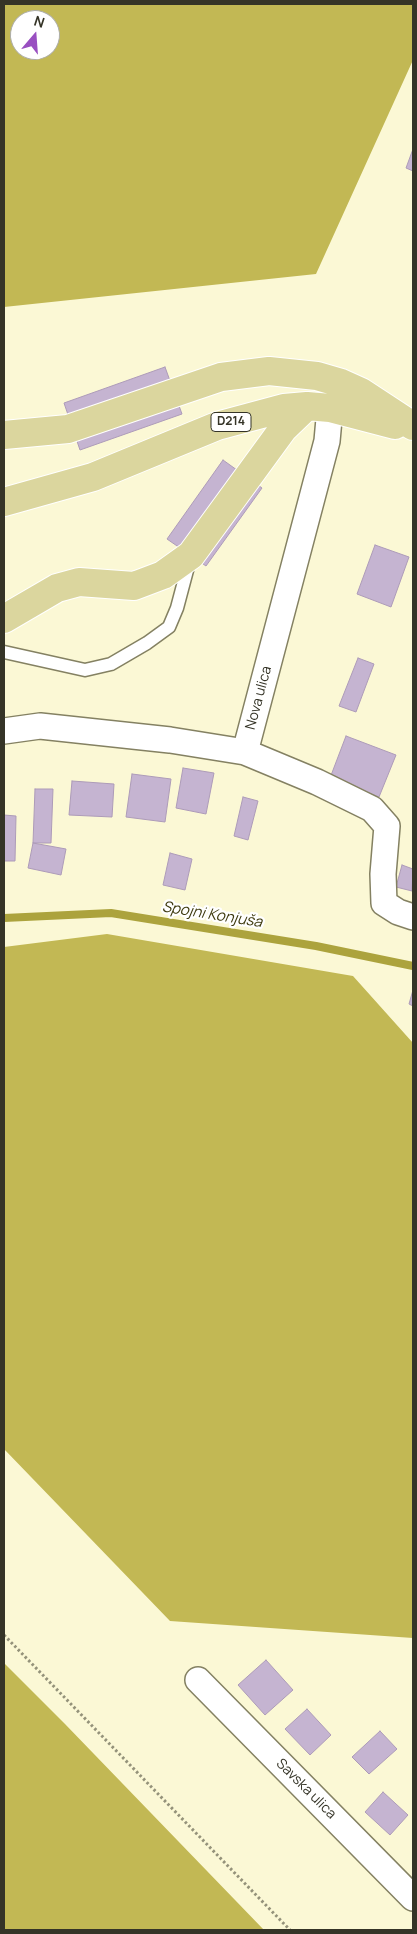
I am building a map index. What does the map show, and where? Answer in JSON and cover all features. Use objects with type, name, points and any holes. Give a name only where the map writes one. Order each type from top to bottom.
[{"type":"main road","points":[[4,435],[68,430],[221,377],[269,371],[317,376],[341,383],[361,392],[413,426]]},
{"type":"main road","name":"D214","points":[[4,502],[93,477],[217,426],[284,408],[319,407],[352,412],[413,431]]},
{"type":"main road","points":[[4,619],[57,588],[78,582],[134,586],[163,576],[191,555],[283,429],[319,407]]},
{"type":"street","name":"Nova ulica","points":[[245,752],[327,441],[319,407]]},
{"type":"street","points":[[4,731],[40,726],[170,740],[245,752],[317,782],[372,808],[387,826],[383,874],[384,903],[398,912],[413,916]]},
{"type":"street","name":"Savska ulica","points":[[198,1680],[413,1898]]},
{"type":"lane","points":[[4,652],[85,670],[111,664],[147,643],[169,627],[177,608],[191,555]]},
{"type":"path","points":[[4,1635],[290,1930]]},
{"type":"shaded area","points":[[4,4],[413,4],[413,60],[316,274],[4,307]]},
{"type":"shaded area","points":[[107,934],[353,976],[413,1043],[413,1638],[170,1621],[4,1449],[4,947]]},
{"type":"shaded area","points":[[4,1663],[65,1724],[264,1930],[4,1930]]},
{"type":"building","points":[[413,149],[413,171],[406,168]]},
{"type":"building","points":[[165,367],[182,414],[80,450],[64,403]]},
{"type":"building","points":[[223,460],[262,488],[206,566],[167,539]]},
{"type":"building","points":[[375,545],[409,557],[391,607],[357,594]]},
{"type":"building","points":[[358,658],[374,664],[356,712],[339,706]]},
{"type":"building","points":[[346,736],[396,755],[379,797],[330,778]]},
{"type":"building","points":[[183,768],[214,773],[206,814],[176,808]]},
{"type":"building","points":[[132,774],[171,779],[165,822],[126,817]]},
{"type":"building","points":[[72,781],[114,784],[112,817],[69,815]]},
{"type":"building","points":[[35,789],[53,789],[51,843],[33,843]]},
{"type":"building","points":[[243,797],[258,801],[248,840],[234,836]]},
{"type":"building","points":[[4,815],[16,816],[15,861],[4,861]]},
{"type":"building","points":[[33,843],[66,849],[61,875],[28,868]]},
{"type":"building","points":[[170,853],[192,859],[185,890],[163,885]]},
{"type":"building","points":[[402,865],[413,869],[412,891],[396,887]]},
{"type":"building","points":[[413,990],[413,1006],[409,1004]]},
{"type":"building","points":[[266,1660],[293,1690],[265,1715],[238,1685]]},
{"type":"building","points":[[307,1709],[331,1735],[310,1755],[285,1729]]},
{"type":"building","points":[[380,1731],[397,1749],[369,1774],[352,1757]]},
{"type":"building","points":[[383,1792],[408,1815],[390,1835],[365,1812]]},
{"type":"waterway","name":"Spojni Konjuša","points":[[4,918],[111,913],[316,946],[413,966]]}]
